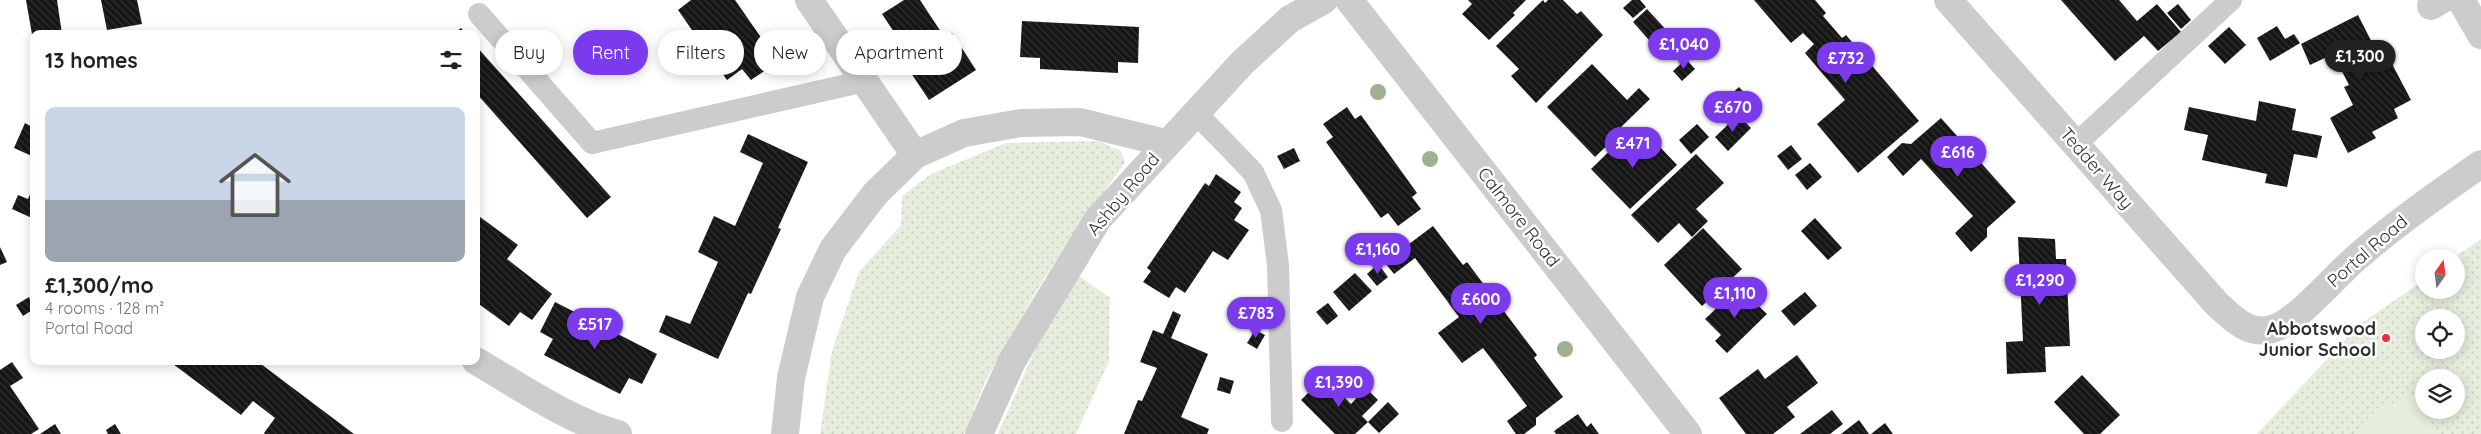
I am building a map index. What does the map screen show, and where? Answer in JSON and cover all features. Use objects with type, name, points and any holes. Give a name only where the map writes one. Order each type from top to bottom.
[{"type":"street","points":[[809,0],[915,155]]},
{"type":"street","name":"Ashby Road","points":[[979,434],[1012,361],[1098,219],[1166,143],[1243,62],[1290,19],[1324,0]]},
{"type":"street","name":"Calmore Road","points":[[1349,0],[1688,434]]},
{"type":"street","name":"Tedder Way","points":[[1948,0],[2216,303],[2231,317],[2252,331]]},
{"type":"street","points":[[2461,0],[2481,35]]},
{"type":"street","points":[[785,434],[791,378],[810,297],[833,249],[875,194],[915,155],[964,133],[1021,123],[1080,122],[1166,143]]},
{"type":"street","name":"Portal Road","points":[[2252,331],[2271,330],[2286,323],[2354,259],[2404,218],[2481,164]]},
{"type":"street","points":[[480,363],[556,407],[600,429],[618,434]]},
{"type":"lane","points":[[2076,144],[2231,0]]},
{"type":"lane","points":[[480,14],[592,143],[865,81]]},
{"type":"lane","points":[[1195,112],[1253,172],[1271,210],[1278,265],[1282,421]]},
{"type":"green space","points":[[1098,141],[1121,151],[1125,163],[1079,225],[1037,290],[986,380],[964,434],[820,434],[832,351],[859,272],[901,225],[902,196],[931,174],[1006,143]]},
{"type":"green space","name":"Abbotswood Junior School","points":[[2481,239],[2481,434],[2257,434],[2359,325],[2415,286],[2415,299],[2465,299],[2465,250]]},
{"type":"green space","points":[[1079,276],[1110,298],[1109,361],[1076,434],[998,434],[1035,350]]},
{"type":"green space","points":[[2410,392],[2415,399],[2415,419],[2429,419],[2439,434],[2360,434],[2361,424]]},
{"type":"building","points":[[26,0],[57,0],[61,30],[31,30]]},
{"type":"building","points":[[101,0],[137,0],[142,24],[107,30]]},
{"type":"building","points":[[691,0],[735,0],[756,30],[754,30],[754,75],[758,75],[751,80],[744,71],[744,30],[692,30],[678,10]]},
{"type":"building","points":[[904,0],[920,0],[940,30],[893,30],[882,14]]},
{"type":"building","points":[[1468,0],[1526,0],[1513,13],[1515,15],[1489,40],[1462,14],[1472,4]]},
{"type":"building","points":[[1543,0],[1545,3],[1548,0],[1563,0],[1577,14],[1581,11],[1603,35],[1536,103],[1511,76],[1519,69],[1496,46]]},
{"type":"building","points":[[1632,0],[1640,0],[1646,7],[1633,18],[1623,8]]},
{"type":"building","points":[[1754,0],[1815,0],[1826,13],[1823,16],[1842,38],[1846,35],[1919,121],[1858,173],[1817,124],[1845,100],[1805,53],[1814,44],[1803,33],[1791,43]]},
{"type":"building","points":[[2061,0],[2119,0],[2137,21],[2157,4],[2181,32],[2158,51],[2144,36],[2115,61]]},
{"type":"building","points":[[2178,4],[2191,20],[2181,29],[2167,13]]},
{"type":"building","points":[[1647,9],[1670,34],[1656,48],[1633,22]]},
{"type":"building","points":[[2358,15],[2384,66],[2391,62],[2411,100],[2394,109],[2398,118],[2372,132],[2376,138],[2348,153],[2330,118],[2353,105],[2344,87],[2349,85],[2333,54],[2310,65],[2301,44]]},
{"type":"building","points":[[1022,21],[1139,27],[1138,63],[1118,62],[1118,73],[1040,69],[1040,58],[1020,57]]},
{"type":"building","points":[[2277,26],[2285,39],[2294,34],[2300,43],[2270,61],[2257,38]]},
{"type":"building","points":[[2229,27],[2246,45],[2225,64],[2208,46]]},
{"type":"building","points":[[962,48],[976,70],[929,100],[912,75],[962,75]]},
{"type":"building","points":[[480,50],[495,67],[495,75],[502,75],[611,197],[587,218],[480,98]]},
{"type":"building","points":[[1686,59],[1695,69],[1682,81],[1673,71]]},
{"type":"building","points":[[1592,64],[1627,100],[1639,88],[1650,99],[1618,130],[1621,132],[1595,157],[1547,107]]},
{"type":"building","points":[[724,75],[734,75],[727,80]]},
{"type":"building","points":[[1739,87],[1750,99],[1739,109],[1728,97]]},
{"type":"building","points":[[2259,101],[2296,109],[2292,130],[2322,136],[2317,158],[2294,154],[2287,187],[2265,183],[2267,174],[2202,160],[2208,135],[2184,130],[2189,107],[2256,121]]},
{"type":"building","points":[[1347,107],[1355,119],[1361,115],[1417,193],[1412,197],[1421,209],[1398,226],[1388,213],[1381,218],[1326,142],[1333,137],[1323,124]]},
{"type":"building","points":[[1738,115],[1751,128],[1728,151],[1715,137]]},
{"type":"building","points":[[1941,118],[2016,202],[1987,228],[1987,237],[1971,252],[1955,233],[1973,216],[1921,159],[1903,176],[1887,157],[1902,143],[1911,144]]},
{"type":"building","points":[[25,123],[30,126],[30,155],[14,148]]},
{"type":"building","points":[[1697,124],[1709,137],[1691,154],[1679,140]]},
{"type":"building","points":[[1631,130],[1653,154],[1660,147],[1677,165],[1630,209],[1591,169]]},
{"type":"building","points":[[748,134],[808,162],[778,228],[781,229],[751,294],[748,293],[718,359],[659,332],[666,315],[690,324],[718,262],[698,252],[714,216],[735,226],[763,163],[740,152]]},
{"type":"building","points":[[1791,145],[1802,159],[1788,170],[1777,156]]},
{"type":"building","points":[[1294,148],[1300,161],[1284,169],[1277,156]]},
{"type":"building","points":[[1696,154],[1724,183],[1696,209],[1708,221],[1692,237],[1679,223],[1658,243],[1631,215]]},
{"type":"building","points":[[1810,163],[1822,177],[1807,190],[1795,175]]},
{"type":"building","points":[[1216,174],[1241,192],[1234,202],[1242,208],[1234,220],[1249,230],[1228,260],[1213,251],[1185,293],[1176,287],[1169,298],[1143,282],[1151,271],[1147,268],[1205,183],[1209,186]]},
{"type":"building","points":[[30,194],[30,217],[12,209],[18,195],[28,199]]},
{"type":"building","points":[[480,217],[518,245],[507,259],[552,294],[532,320],[520,312],[509,326],[480,305]]},
{"type":"building","points":[[1815,218],[1842,248],[1828,260],[1801,231]]},
{"type":"building","points":[[1433,226],[1463,265],[1467,262],[1537,355],[1534,358],[1563,397],[1536,418],[1536,425],[1524,434],[1516,434],[1507,421],[1527,406],[1483,348],[1462,363],[1438,333],[1459,317],[1415,258],[1394,274],[1382,259],[1399,245],[1405,247]]},
{"type":"building","points":[[1703,228],[1742,269],[1702,306],[1664,265]]},
{"type":"building","points":[[2018,237],[2055,239],[2056,259],[2066,259],[2070,346],[2045,347],[2046,372],[2007,374],[2006,342],[2023,341]]},
{"type":"building","points":[[0,247],[7,262],[0,265]]},
{"type":"building","points":[[1378,264],[1388,277],[1377,286],[1367,274]]},
{"type":"building","points":[[1355,273],[1372,291],[1349,311],[1333,292]]},
{"type":"building","points":[[1739,287],[1767,314],[1727,353],[1715,341],[1721,335],[1705,319]]},
{"type":"building","points":[[1805,292],[1817,306],[1794,326],[1781,311]]},
{"type":"building","points":[[29,297],[30,312],[23,316],[16,305]]},
{"type":"building","points":[[555,302],[657,354],[642,384],[629,378],[620,394],[544,355],[553,339],[540,332]]},
{"type":"building","points":[[1328,303],[1338,316],[1327,325],[1316,312]]},
{"type":"building","points":[[1173,311],[1181,315],[1171,338],[1208,354],[1181,417],[1209,429],[1207,434],[1124,434],[1138,400],[1142,401],[1157,368],[1140,362],[1153,330],[1163,334]]},
{"type":"building","points":[[1255,330],[1265,335],[1257,349],[1247,343]]},
{"type":"building","points":[[1797,355],[1818,383],[1787,407],[1795,417],[1773,434],[1746,434],[1719,398],[1758,369],[1765,379]]},
{"type":"building","points":[[12,362],[23,378],[10,386],[39,429],[31,434],[0,434],[0,370]]},
{"type":"building","points":[[174,365],[262,365],[354,434],[265,434],[275,418],[253,401],[241,415]]},
{"type":"building","points":[[2082,375],[2120,415],[2100,434],[2084,434],[2054,402]]},
{"type":"building","points":[[1220,377],[1234,381],[1230,394],[1217,390]]},
{"type":"building","points":[[1324,377],[1351,404],[1366,388],[1378,400],[1362,416],[1368,422],[1355,434],[1335,434],[1301,400]]},
{"type":"building","points":[[1388,402],[1399,414],[1379,433],[1368,422]]},
{"type":"building","points":[[1832,410],[1843,424],[1830,434],[1800,434]]},
{"type":"building","points":[[1578,414],[1587,427],[1591,423],[1599,434],[1556,434],[1554,431]]},
{"type":"building","points":[[1859,420],[1869,434],[1841,434]]},
{"type":"building","points":[[1885,423],[1893,434],[1871,434]]},
{"type":"building","points":[[55,424],[61,434],[40,434]]},
{"type":"building","points":[[115,424],[121,434],[108,434],[106,430]]},
{"type":"place","name":"Abbotswood Junior School","points":[[2386,338]]}]
